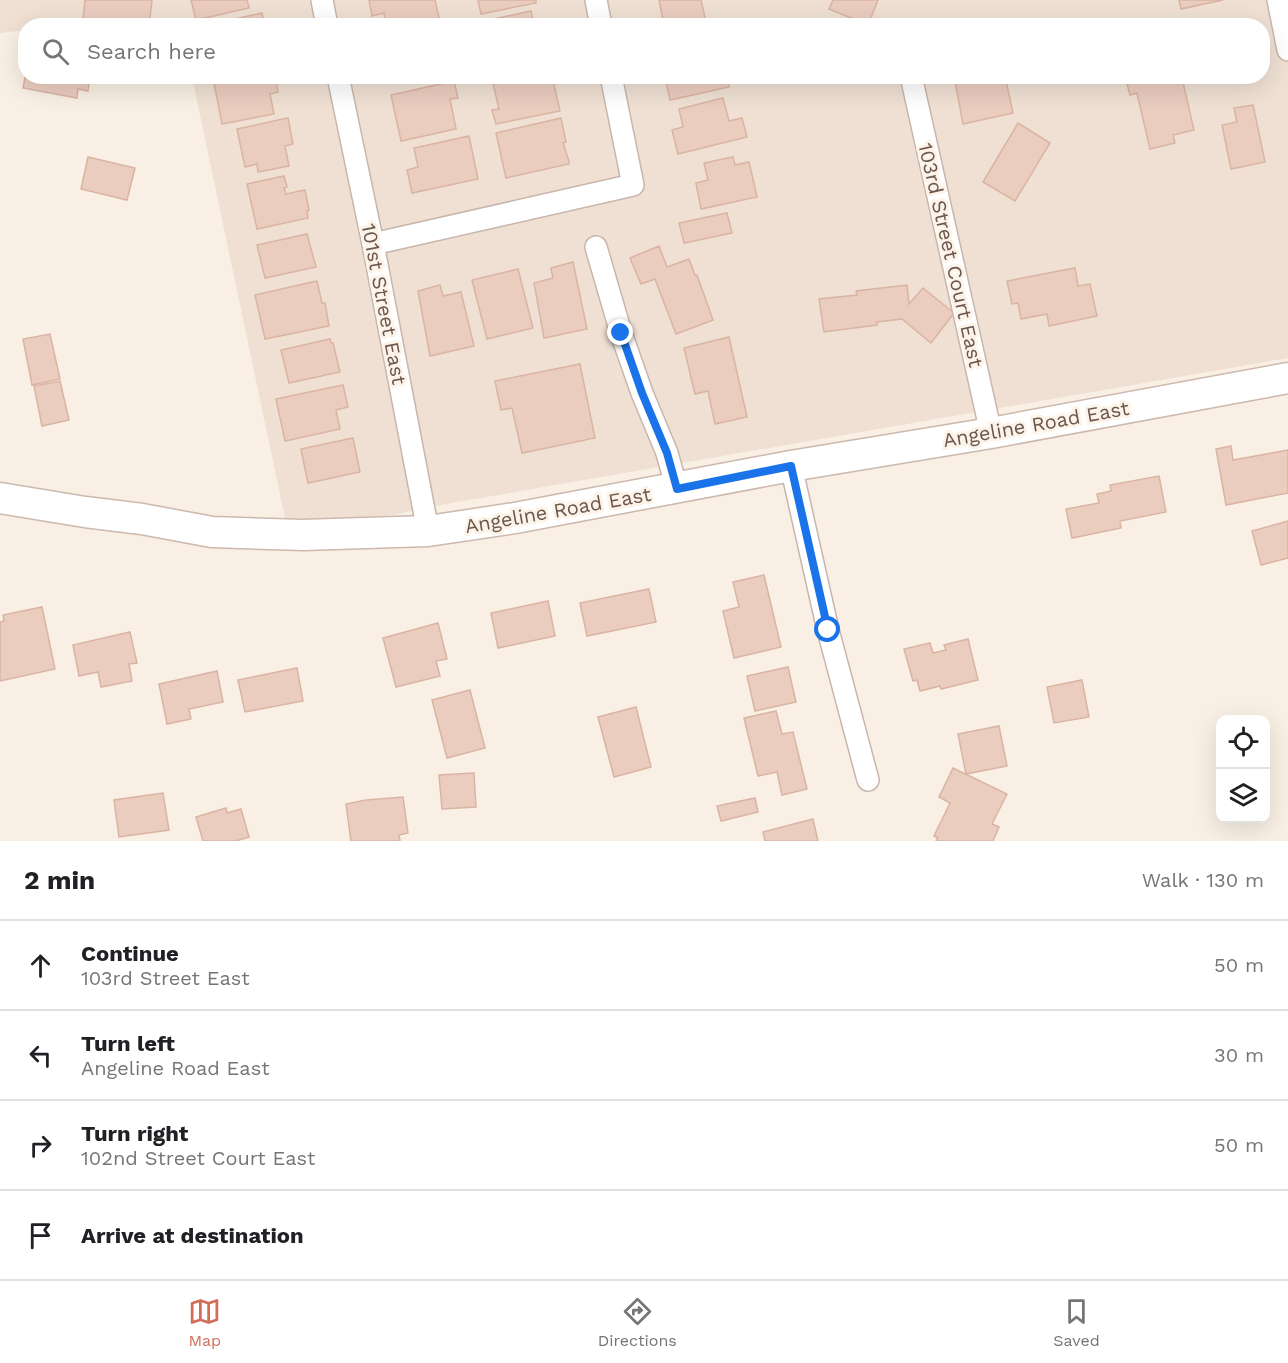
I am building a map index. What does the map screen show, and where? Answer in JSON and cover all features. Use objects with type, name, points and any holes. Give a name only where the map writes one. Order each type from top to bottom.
[{"type":"street","points":[[322,0],[325,18]]},
{"type":"street","points":[[596,0],[599,18]]},
{"type":"street","points":[[1278,0],[1288,50]]},
{"type":"street","name":"101st Street East","points":[[340,84],[428,531]]},
{"type":"street","points":[[373,244],[633,185],[613,84]]},
{"type":"street","name":"103rd Street Court East","points":[[913,84],[991,433]]},
{"type":"street","points":[[596,247],[621,333],[642,393],[667,453],[677,489]]},
{"type":"street","name":"Angeline Road East","points":[[0,498],[212,532],[303,535],[428,531],[515,518],[791,466],[991,433],[1288,378]]},
{"type":"street","points":[[791,466],[828,630],[868,780]]},
{"type":"shaded area","points":[[0,0],[1288,0],[1288,358],[446,504],[353,523],[285,518],[193,84],[1270,84],[1270,18],[18,18],[18,31],[0,33]]},
{"type":"building","points":[[85,0],[152,0],[150,18],[83,18]]},
{"type":"building","points":[[191,0],[247,0],[249,8],[196,18]]},
{"type":"building","points":[[369,0],[435,0],[439,18],[385,18],[384,13],[372,16]]},
{"type":"building","points":[[478,0],[536,0],[536,3],[481,14]]},
{"type":"building","points":[[659,0],[701,0],[705,18],[663,18]]},
{"type":"building","points":[[833,0],[878,0],[871,18],[851,18],[829,9]]},
{"type":"building","points":[[1179,0],[1223,0],[1181,9]]},
{"type":"building","points":[[531,11],[532,18],[498,18]]},
{"type":"building","points":[[262,13],[263,18],[240,18]]},
{"type":"building","points":[[24,84],[89,84],[88,91],[78,89],[77,98],[23,88]]},
{"type":"building","points":[[214,84],[276,84],[278,92],[270,94],[274,114],[222,124]]},
{"type":"building","points":[[440,84],[455,84],[458,98],[450,99],[456,129],[401,141],[391,95]]},
{"type":"building","points":[[493,84],[554,84],[560,111],[496,124],[492,110],[499,109]]},
{"type":"building","points":[[667,84],[728,84],[729,87],[670,100]]},
{"type":"building","points":[[956,84],[1007,84],[1013,113],[963,124]]},
{"type":"building","points":[[1127,84],[1183,84],[1194,130],[1173,135],[1175,143],[1150,149],[1137,93],[1130,95]]},
{"type":"building","points":[[723,98],[729,121],[742,118],[747,137],[678,154],[672,130],[683,127],[679,109]]},
{"type":"building","points":[[1253,105],[1265,162],[1231,169],[1222,125],[1237,122],[1234,108]]},
{"type":"building","points":[[288,118],[293,144],[285,146],[289,166],[258,172],[257,164],[245,167],[237,129]]},
{"type":"building","points":[[561,118],[566,142],[563,143],[569,164],[506,178],[496,133]]},
{"type":"building","points":[[1018,123],[1050,143],[1015,201],[983,182]]},
{"type":"building","points":[[469,136],[478,179],[412,193],[407,170],[418,167],[414,148]]},
{"type":"building","points":[[88,157],[135,168],[127,200],[81,189]]},
{"type":"building","points":[[733,157],[735,165],[749,162],[757,197],[701,209],[696,183],[708,180],[704,163]]},
{"type":"building","points":[[284,176],[286,194],[305,190],[309,210],[307,211],[308,218],[257,229],[247,184]]},
{"type":"building","points":[[727,213],[732,233],[684,243],[679,223]]},
{"type":"building","points":[[307,234],[316,267],[265,278],[257,245]]},
{"type":"building","points":[[659,246],[667,267],[689,259],[713,320],[676,334],[655,279],[641,284],[630,258]]},
{"type":"building","points":[[573,262],[587,329],[544,338],[534,283],[553,278],[551,268]]},
{"type":"building","points":[[1075,268],[1078,286],[1090,284],[1097,316],[1049,326],[1047,314],[1021,319],[1018,303],[1012,304],[1007,281]]},
{"type":"building","points":[[518,269],[533,328],[487,339],[472,280]]},
{"type":"building","points":[[317,281],[322,303],[325,303],[329,326],[265,339],[255,295]]},
{"type":"building","points":[[440,285],[443,296],[461,292],[474,346],[430,356],[418,291]]},
{"type":"building","points":[[907,285],[909,304],[923,288],[954,313],[931,343],[902,319],[877,322],[877,325],[824,332],[819,299],[857,295],[856,291]]},
{"type":"building","points":[[50,334],[60,379],[32,385],[23,339]]},
{"type":"building","points":[[729,337],[747,417],[715,424],[708,391],[695,394],[684,348]]},
{"type":"building","points":[[330,339],[340,372],[289,383],[281,350]]},
{"type":"building","points":[[580,364],[595,438],[522,453],[512,408],[501,410],[495,381]]},
{"type":"building","points":[[60,381],[69,420],[42,426],[34,386]]},
{"type":"building","points":[[343,385],[348,407],[336,410],[340,429],[285,441],[276,399]]},
{"type":"building","points":[[353,438],[360,472],[308,483],[301,449]]},
{"type":"building","points":[[1231,446],[1233,460],[1288,450],[1288,493],[1226,505],[1216,449]]},
{"type":"building","points":[[1159,476],[1166,512],[1120,521],[1121,528],[1072,538],[1066,509],[1099,503],[1097,494],[1111,491],[1110,485]]},
{"type":"building","points":[[1288,521],[1288,558],[1261,565],[1252,531]]},
{"type":"building","points":[[764,575],[781,647],[734,658],[723,611],[739,607],[733,582]]},
{"type":"building","points":[[649,589],[656,622],[587,636],[580,603]]},
{"type":"building","points":[[548,601],[555,636],[498,648],[491,613]]},
{"type":"building","points":[[42,607],[55,669],[0,681],[0,622],[4,621],[3,615]]},
{"type":"building","points":[[438,623],[447,659],[436,661],[440,676],[396,687],[383,638]]},
{"type":"building","points":[[130,632],[137,663],[129,664],[132,681],[101,687],[98,672],[79,676],[73,645]]},
{"type":"building","points":[[968,639],[978,680],[941,689],[940,686],[920,691],[917,680],[913,681],[904,649],[930,643],[933,653],[946,650],[944,645]]},
{"type":"building","points":[[788,667],[796,702],[755,711],[747,676]]},
{"type":"building","points":[[297,668],[303,701],[245,712],[238,680]]},
{"type":"building","points":[[217,671],[223,702],[189,709],[191,719],[167,724],[159,684]]},
{"type":"building","points":[[1082,680],[1089,717],[1054,723],[1047,687]]},
{"type":"building","points":[[470,690],[485,748],[447,758],[432,700]]},
{"type":"building","points":[[636,707],[651,767],[614,777],[598,717]]},
{"type":"building","points":[[776,711],[782,734],[793,732],[807,789],[782,795],[777,772],[758,776],[744,718]]},
{"type":"building","points":[[999,726],[1007,766],[966,774],[958,734]]},
{"type":"building","points":[[953,768],[1007,794],[992,824],[999,827],[993,841],[936,841],[938,838],[934,836],[950,803],[939,797]]},
{"type":"building","points":[[474,773],[476,807],[442,809],[439,775]]},
{"type":"building","points":[[163,793],[169,830],[119,837],[114,800]]},
{"type":"building","points":[[403,797],[408,833],[399,835],[400,841],[351,841],[346,804]]},
{"type":"building","points":[[755,798],[758,812],[721,821],[717,806]]},
{"type":"building","points":[[226,808],[227,813],[241,809],[249,837],[236,841],[203,841],[196,817]]},
{"type":"building","points":[[813,819],[818,841],[765,841],[763,832]]},
{"type":"route","points":[[621,333],[642,393],[667,453],[677,489],[791,466],[828,630]]}]
